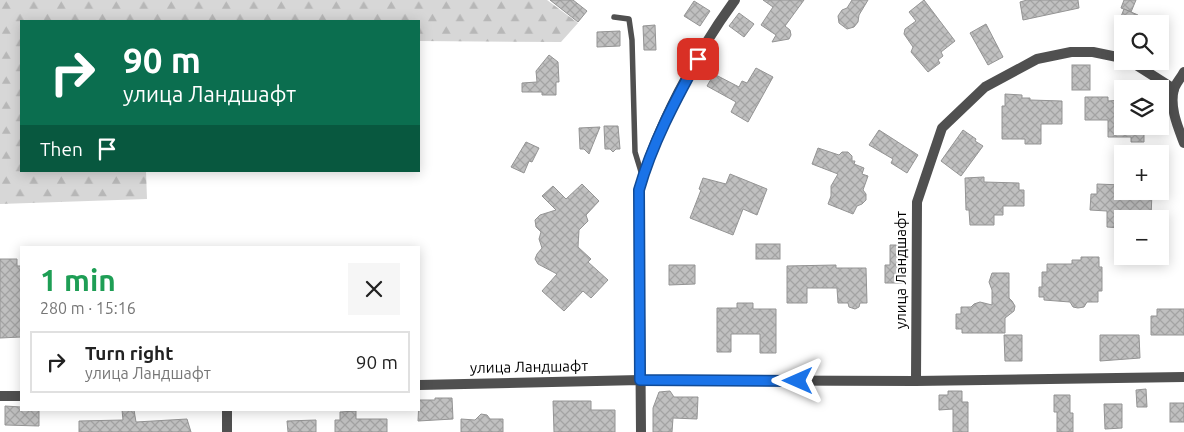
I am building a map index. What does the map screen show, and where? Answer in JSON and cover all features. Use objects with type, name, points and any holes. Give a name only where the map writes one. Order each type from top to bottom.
[{"type":"street","points":[[641,432],[639,190],[669,111],[717,24],[734,0]]},
{"type":"street","name":"улица Ландшафт","points":[[916,381],[917,202],[942,128],[985,87],[1037,59],[1071,52],[1093,52],[1114,56]]},
{"type":"street","points":[[1144,70],[1174,89]]},
{"type":"street","points":[[1184,72],[1174,89],[1174,115],[1184,143]]},
{"type":"street","name":"улица Ландшафт","points":[[420,385],[640,380],[916,381],[1184,378]]},
{"type":"street","points":[[0,396],[20,396]]},
{"type":"street","points":[[227,411],[227,432]]},
{"type":"lane","points":[[614,17],[630,19],[635,152],[643,178]]},
{"type":"green space","points":[[0,0],[547,0],[578,23],[561,42],[420,41],[420,20],[20,20],[20,172],[146,172],[147,199],[0,204]]},
{"type":"building","points":[[550,0],[573,0],[587,11],[578,22]]},
{"type":"building","points":[[763,0],[804,0],[785,26],[790,30],[791,35],[789,39],[772,42],[776,35],[761,25],[773,7]]},
{"type":"building","points":[[852,0],[868,0],[859,15],[858,22],[854,27],[847,29],[839,23],[838,16],[842,10],[847,8]]},
{"type":"building","points":[[924,0],[955,41],[941,52],[943,56],[938,60],[940,63],[928,72],[911,52],[913,47],[904,34],[905,29],[916,21],[909,12]]},
{"type":"building","points":[[1027,0],[1078,0],[1079,8],[1023,20],[1020,2]]},
{"type":"building","points":[[1124,0],[1136,0],[1131,12],[1121,8]]},
{"type":"building","points":[[694,1],[710,11],[700,26],[684,16]]},
{"type":"building","points":[[1124,9],[1138,15],[1122,15]]},
{"type":"building","points":[[739,13],[754,24],[744,37],[729,26]]},
{"type":"building","points":[[986,24],[1003,57],[988,65],[970,33]]},
{"type":"building","points":[[655,25],[656,50],[644,50],[643,26]]},
{"type":"building","points":[[620,31],[620,46],[597,47],[597,32]]},
{"type":"building","points":[[549,55],[558,62],[559,82],[556,82],[556,95],[542,95],[542,92],[522,92],[522,83],[537,82],[536,71]]},
{"type":"building","points":[[1072,65],[1090,65],[1090,90],[1072,90]]},
{"type":"building","points":[[756,68],[773,77],[748,122],[731,112],[736,102],[707,86],[714,74],[739,87],[742,81],[747,83]]},
{"type":"building","points":[[1005,94],[1022,95],[1022,98],[1030,98],[1030,100],[1062,101],[1062,124],[1041,124],[1041,144],[1025,144],[1025,139],[1002,139],[1002,106],[1005,106]]},
{"type":"building","points":[[1085,97],[1108,97],[1108,101],[1114,101],[1114,135],[1144,135],[1144,142],[1131,142],[1131,137],[1108,137],[1108,120],[1085,120]]},
{"type":"building","points":[[604,126],[618,126],[620,149],[616,149],[613,152],[610,149],[605,149]]},
{"type":"building","points":[[600,127],[589,154],[584,149],[580,149],[579,128]]},
{"type":"building","points":[[879,130],[918,155],[907,173],[891,163],[893,159],[869,145]]},
{"type":"building","points":[[963,130],[983,146],[961,176],[941,161]]},
{"type":"building","points":[[526,142],[539,148],[532,162],[529,161],[524,173],[511,167]]},
{"type":"building","points":[[818,148],[839,155],[842,152],[848,152],[852,156],[852,161],[855,161],[854,164],[864,168],[862,174],[868,176],[863,190],[866,194],[866,200],[857,206],[853,214],[828,204],[831,196],[831,186],[838,174],[812,164]]},
{"type":"building","points":[[730,174],[767,189],[757,215],[743,209],[733,235],[690,218],[701,190],[699,189],[703,178],[726,184]]},
{"type":"building","points":[[984,177],[984,182],[1019,183],[1019,190],[1024,190],[1024,206],[1003,206],[1003,215],[994,215],[994,225],[970,225],[969,210],[966,210],[965,178]]},
{"type":"building","points":[[582,184],[599,201],[586,215],[588,221],[579,230],[578,247],[591,259],[588,262],[608,280],[591,298],[583,291],[564,311],[542,291],[557,274],[538,264],[535,259],[542,248],[539,239],[541,232],[536,227],[535,220],[540,215],[556,210],[542,196],[553,186],[566,199]]},
{"type":"building","points":[[1097,184],[1114,185],[1114,200],[1152,200],[1151,210],[1114,210],[1114,227],[1107,227],[1107,211],[1090,210],[1091,194],[1097,194]]},
{"type":"building","points":[[756,244],[780,244],[780,259],[756,259]]},
{"type":"building","points":[[890,245],[901,245],[903,283],[885,283],[885,265],[890,265]]},
{"type":"building","points":[[1081,257],[1099,257],[1099,267],[1102,267],[1102,291],[1098,291],[1098,302],[1087,302],[1084,307],[1078,308],[1073,307],[1070,302],[1044,300],[1044,297],[1039,297],[1039,287],[1042,287],[1042,272],[1047,272],[1047,264],[1072,264],[1072,260],[1081,260]]},
{"type":"building","points":[[0,259],[17,259],[17,266],[20,266],[20,337],[0,338]]},
{"type":"building","points":[[669,265],[695,265],[695,284],[669,285]]},
{"type":"building","points":[[836,265],[836,268],[866,268],[867,303],[860,303],[859,307],[855,309],[849,307],[848,303],[838,303],[837,288],[807,288],[807,303],[787,303],[787,266]]},
{"type":"building","points":[[992,273],[1009,273],[1009,298],[1015,306],[1014,311],[1005,318],[1005,333],[962,333],[962,329],[956,329],[956,314],[961,314],[961,307],[971,307],[980,302],[992,305],[992,290],[989,282]]},
{"type":"building","points":[[737,303],[753,303],[753,309],[776,309],[776,353],[760,353],[760,334],[731,334],[731,352],[717,352],[717,308],[737,308]]},
{"type":"building","points":[[1157,309],[1184,309],[1184,335],[1151,335],[1151,316],[1157,316]]},
{"type":"building","points":[[1004,335],[1022,335],[1022,361],[1005,361]]},
{"type":"building","points":[[1100,335],[1139,335],[1140,358],[1100,361]]},
{"type":"building","points":[[1146,389],[1147,407],[1137,407],[1136,390]]},
{"type":"building","points":[[670,391],[674,397],[698,397],[697,419],[673,418],[672,432],[653,432],[653,408],[659,392]]},
{"type":"building","points":[[948,391],[962,391],[962,402],[968,402],[968,432],[953,432],[953,409],[939,410],[939,395],[948,395]]},
{"type":"building","points":[[1054,395],[1070,395],[1070,413],[1073,413],[1073,432],[1057,432],[1057,412],[1054,412]]},
{"type":"building","points":[[435,398],[452,398],[453,419],[418,421],[420,400],[435,400]]},
{"type":"building","points":[[553,401],[591,401],[591,410],[615,410],[615,432],[554,432]]},
{"type":"building","points":[[1170,403],[1184,403],[1184,422],[1170,422]]},
{"type":"building","points":[[1104,404],[1122,404],[1122,428],[1105,429]]},
{"type":"building","points":[[5,406],[20,407],[20,411],[39,411],[39,426],[5,425]]},
{"type":"building","points":[[122,411],[134,411],[136,422],[187,419],[191,432],[79,432],[79,421],[123,420]]},
{"type":"building","points":[[356,411],[356,419],[387,419],[387,432],[335,432],[335,420],[340,420],[340,412]]},
{"type":"building","points":[[481,414],[487,415],[490,419],[503,419],[503,432],[461,432],[461,419],[475,420]]},
{"type":"building","points":[[316,420],[316,432],[288,432],[287,421]]},
{"type":"route","points":[[698,59],[669,111],[639,190],[640,380],[798,381]]}]
